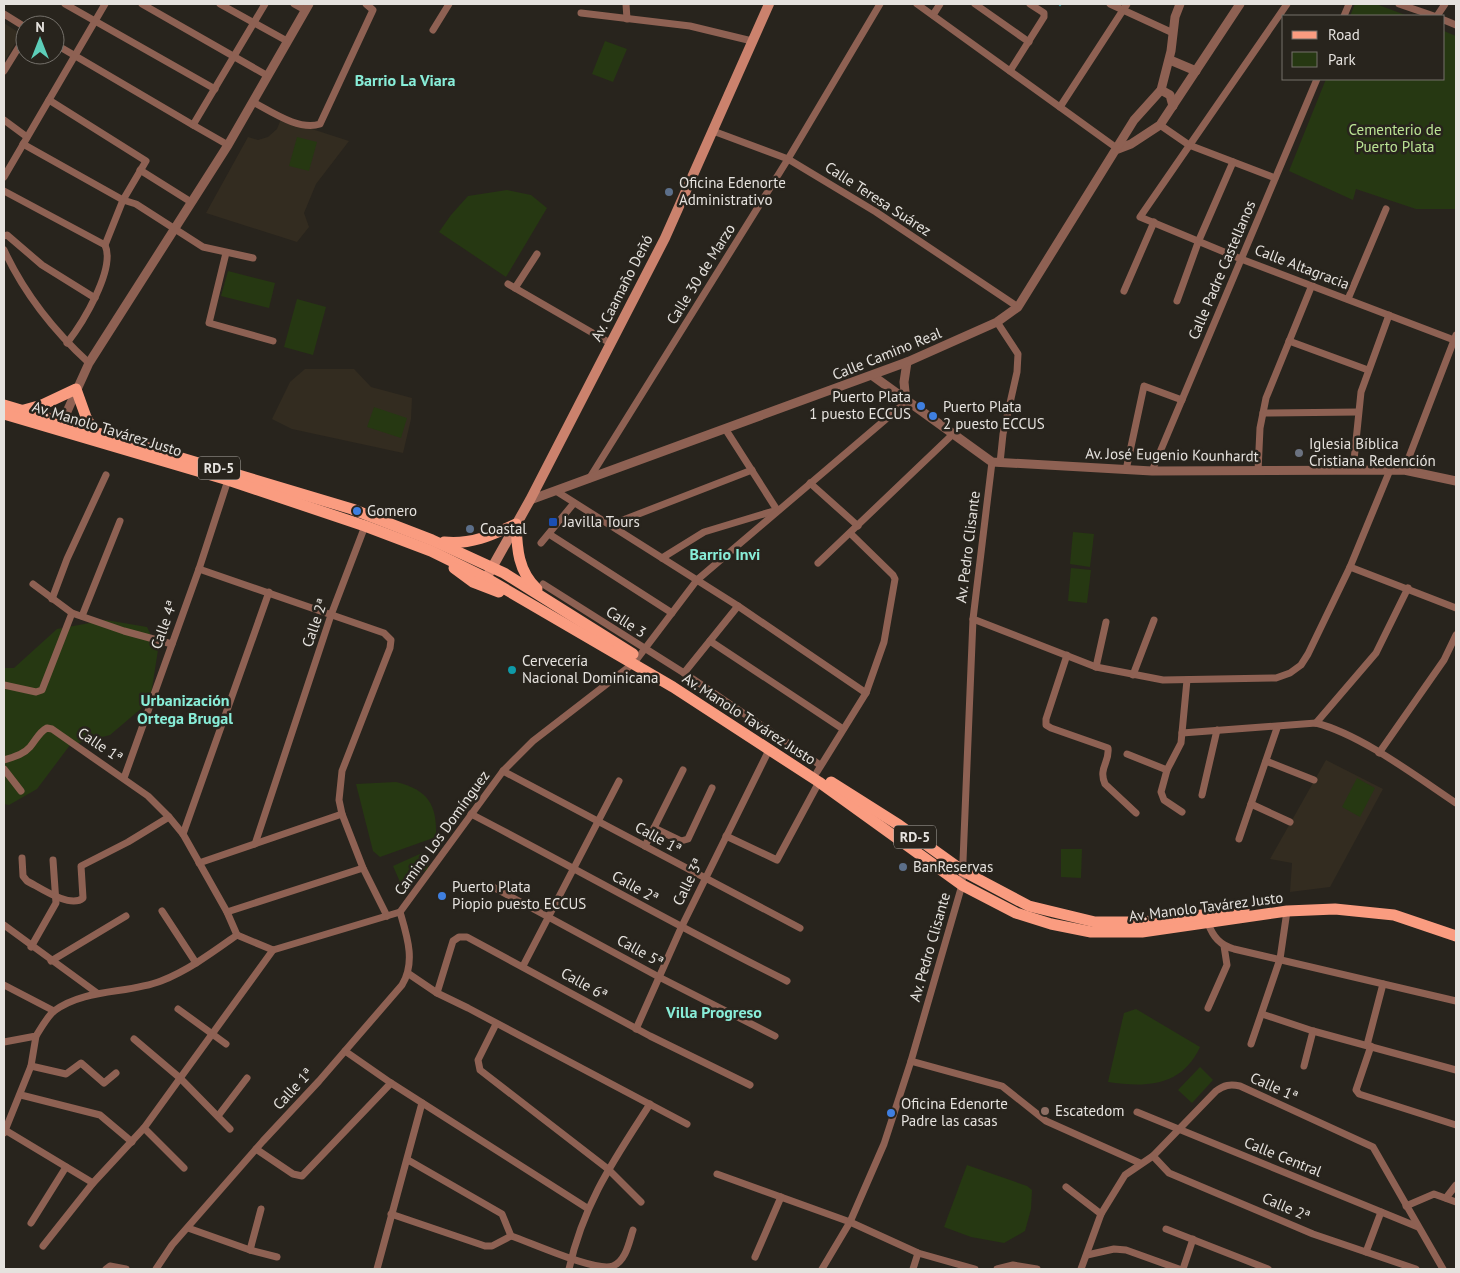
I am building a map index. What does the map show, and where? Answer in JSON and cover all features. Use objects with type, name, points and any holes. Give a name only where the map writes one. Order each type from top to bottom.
[{"type":"main road","name":"Av. Caamaño Deñó","points":[[486,578],[530,500],[665,238],[769,4]]},
{"type":"main road","points":[[22,410],[42,405],[76,389],[86,417],[94,432]]},
{"type":"main road","name":"Av. Manolo Tavárez Justo","points":[[4,405],[365,526],[442,556],[486,578],[522,599],[639,657],[769,750],[819,773],[962,885],[1016,913],[1091,932],[1142,932],[1286,911],[1335,908],[1394,914],[1456,936]]},
{"type":"main road","name":"Av. Manolo Tavárez Justo","points":[[4,414],[94,432],[352,510],[432,540],[492,567],[546,598],[819,773],[963,871],[1029,906],[1096,922],[1143,922],[1335,901],[1391,908],[1456,928]]},
{"type":"main road","points":[[432,540],[456,543],[468,542],[486,537],[516,524],[520,564],[527,579],[546,598]]},
{"type":"main road","points":[[442,556],[473,582],[522,599]]},
{"type":"street","points":[[66,4],[216,89]]},
{"type":"street","points":[[4,177],[106,4]]},
{"type":"street","points":[[142,4],[268,76]]},
{"type":"street","points":[[220,4],[287,41]]},
{"type":"street","points":[[194,125],[265,4]]},
{"type":"street","points":[[60,425],[89,363],[228,145],[307,7],[294,4]]},
{"type":"street","points":[[253,102],[302,125],[313,126],[320,124],[374,10],[366,4]]},
{"type":"street","points":[[432,30],[449,4]]},
{"type":"street","points":[[626,4],[627,19]]},
{"type":"street","name":"Calle 30 de Marzo","points":[[588,479],[788,159],[880,4]]},
{"type":"street","points":[[917,4],[1118,149],[1160,125],[1240,4]]},
{"type":"street","points":[[933,15],[940,4]]},
{"type":"street","points":[[975,4],[1029,42]]},
{"type":"street","points":[[1010,71],[1045,15],[1030,4]]},
{"type":"street","points":[[1110,4],[1126,7],[1173,33]]},
{"type":"street","points":[[1173,106],[1170,95],[1161,90],[1170,60],[1175,18],[1180,4]]},
{"type":"street","points":[[1189,144],[1287,4]]},
{"type":"street","points":[[1399,4],[1433,15]]},
{"type":"street","points":[[1437,15],[1445,4]]},
{"type":"street","points":[[1060,107],[1126,7]]},
{"type":"street","points":[[581,13],[690,26],[752,41]]},
{"type":"street","points":[[4,14],[15,21]]},
{"type":"street","points":[[65,50],[228,145]]},
{"type":"street","points":[[4,71],[15,54]]},
{"type":"street","points":[[1170,60],[1196,71]]},
{"type":"street","name":"Calle Padre Castellanos","points":[[1152,471],[1317,80]]},
{"type":"street","name":"Calle Camino Real","points":[[530,500],[873,376],[997,322],[1018,307],[1118,149],[1134,120],[1161,90]]},
{"type":"street","points":[[49,100],[146,161],[123,200],[105,245]]},
{"type":"street","points":[[4,120],[27,137]]},
{"type":"street","points":[[1160,125],[1189,144],[1275,178]]},
{"type":"street","name":"Calle Teresa Suárez","points":[[713,131],[788,159],[876,212],[1018,307]]},
{"type":"street","points":[[23,144],[123,200],[136,204],[203,246],[253,258]]},
{"type":"street","name":"Calle Altagracia","points":[[1189,144],[1140,217],[1241,259],[1455,338]]},
{"type":"street","points":[[1177,301],[1198,240],[1233,162]]},
{"type":"street","points":[[140,170],[191,202]]},
{"type":"street","points":[[4,191],[105,245],[108,253],[95,298],[84,322],[67,343]]},
{"type":"street","points":[[1348,299],[1386,209]]},
{"type":"street","points":[[1124,292],[1154,222]]},
{"type":"street","points":[[4,236],[7,235],[42,265],[95,298]]},
{"type":"street","points":[[4,250],[37,305],[67,343],[89,363]]},
{"type":"street","points":[[226,253],[209,323],[273,341]]},
{"type":"street","points":[[515,288],[537,254]]},
{"type":"street","points":[[508,284],[610,343]]},
{"type":"street","points":[[1258,471],[1260,428],[1266,398],[1312,285]]},
{"type":"street","points":[[1353,470],[1358,412],[1368,370],[1389,314]]},
{"type":"street","name":"Av. Pedro Clisante","points":[[822,1269],[850,1222],[884,1144],[912,1062],[962,885],[973,620],[996,462],[1017,372],[1018,354],[997,322]]},
{"type":"street","points":[[1404,470],[1455,338]]},
{"type":"street","points":[[1289,341],[1368,370]]},
{"type":"street","points":[[906,402],[904,382],[907,362]]},
{"type":"street","points":[[873,376],[952,435],[996,462]]},
{"type":"street","points":[[1126,470],[1144,386],[1182,400]]},
{"type":"street","name":"Camino Los Domínguez","points":[[273,950],[400,912],[435,867],[503,771],[532,741],[639,657],[697,580],[906,402]]},
{"type":"street","points":[[1263,414],[1358,412]]},
{"type":"street","points":[[662,558],[704,532],[777,510],[726,430]]},
{"type":"street","points":[[818,563],[851,534],[887,495],[952,435]]},
{"type":"street","name":"Av. José Eugenio Kounhardt","points":[[996,462],[1152,471],[1404,470],[1456,481]]},
{"type":"street","points":[[617,530],[623,520],[752,470]]},
{"type":"street","points":[[973,620],[1096,667],[1133,675],[1187,680],[1255,680],[1276,678],[1290,673],[1301,665],[1308,654],[1350,567],[1390,470]]},
{"type":"street","points":[[52,599],[67,559],[106,476]]},
{"type":"street","name":"Calle 4ª","points":[[124,778],[199,569],[228,480]]},
{"type":"street","points":[[810,483],[858,526]]},
{"type":"street","points":[[556,491],[738,606],[866,693]]},
{"type":"street","points":[[541,543],[574,503]]},
{"type":"street","points":[[82,616],[120,521]]},
{"type":"street","name":"Calle 2ª","points":[[255,844],[331,615],[365,526]]},
{"type":"street","points":[[549,534],[672,613]]},
{"type":"street","points":[[726,836],[777,860],[819,773],[866,693],[884,642],[895,579],[851,534]]},
{"type":"street","points":[[1350,567],[1456,608]]},
{"type":"street","points":[[199,569],[384,633],[391,640],[390,648],[342,771],[339,793],[342,814],[363,868],[387,916]]},
{"type":"street","points":[[33,584],[72,613],[124,631],[172,644]]},
{"type":"street","name":"Calle 3","points":[[543,584],[639,657],[684,674],[819,773]]},
{"type":"street","points":[[1316,723],[1376,653],[1408,588]]},
{"type":"street","points":[[183,834],[269,592]]},
{"type":"street","points":[[684,674],[738,606]]},
{"type":"street","points":[[4,685],[36,692],[42,690],[72,613]]},
{"type":"street","points":[[1133,675],[1154,620]]},
{"type":"street","points":[[1096,667],[1106,622]]},
{"type":"street","points":[[1378,753],[1444,660],[1456,635]]},
{"type":"street","points":[[710,641],[844,729]]},
{"type":"street","points":[[1068,655],[1046,719],[1046,725],[1108,748],[1109,752],[1102,771],[1105,784],[1136,813]]},
{"type":"street","points":[[1182,812],[1164,800],[1161,792],[1167,770],[1181,743],[1187,680]]},
{"type":"street","points":[[1182,733],[1277,728],[1316,723],[1331,727],[1378,753],[1456,803]]},
{"type":"street","name":"Calle 1ª","points":[[4,760],[29,749],[47,728],[52,729],[148,796],[183,834],[227,912],[237,935]]},
{"type":"street","points":[[1240,839],[1277,728]]},
{"type":"street","points":[[1202,795],[1217,730]]},
{"type":"street","name":"Calle 3ª","points":[[636,1029],[681,928],[769,750]]},
{"type":"street","points":[[1127,754],[1167,770]]},
{"type":"street","points":[[1266,761],[1314,780]]},
{"type":"street","points":[[4,769],[21,791]]},
{"type":"street","points":[[645,846],[683,770]]},
{"type":"street","name":"Calle 1ª","points":[[503,771],[800,928]]},
{"type":"street","points":[[523,966],[619,781]]},
{"type":"street","points":[[654,828],[681,841],[688,839],[712,788]]},
{"type":"street","points":[[1446,797],[1456,797]]},
{"type":"street","points":[[1251,804],[1290,822]]},
{"type":"street","points":[[199,863],[342,814]]},
{"type":"street","name":"Calle 2ª","points":[[471,814],[574,868],[681,928],[786,981]]},
{"type":"street","points":[[22,858],[23,876],[68,901],[82,900],[81,866],[128,842],[169,817]]},
{"type":"street","points":[[31,947],[56,903],[53,860]]},
{"type":"street","points":[[227,912],[363,868]]},
{"type":"street","name":"Calle 5ª","points":[[493,887],[659,977],[775,1036]]},
{"type":"street","points":[[162,911],[196,963]]},
{"type":"street","points":[[1251,1044],[1280,959],[1286,911]]},
{"type":"street","points":[[400,912],[409,944],[409,974],[437,994],[468,1008],[687,1124]]},
{"type":"street","points":[[51,961],[126,916]]},
{"type":"street","points":[[1208,923],[1212,933],[1224,946],[1243,952],[1456,1001]]},
{"type":"street","points":[[4,925],[31,947],[97,993]]},
{"type":"street","points":[[43,1246],[93,1182],[144,1128],[273,950],[237,935],[196,963],[159,982],[97,993],[54,1011],[36,1036],[31,1066],[21,1095],[4,1132],[93,1182]]},
{"type":"street","name":"Calle 6ª","points":[[437,994],[453,941],[459,937],[468,937],[636,1029],[750,1085]]},
{"type":"street","points":[[1208,1008],[1227,965],[1224,946]]},
{"type":"street","name":"Calle 1ª","points":[[156,1269],[160,1260],[256,1148],[345,1051],[409,974]]},
{"type":"street","points":[[1383,984],[1369,1046],[1356,1090],[1358,1094],[1456,1126]]},
{"type":"street","points":[[4,985],[54,1011]]},
{"type":"street","points":[[178,1009],[226,1044]]},
{"type":"street","points":[[1262,1014],[1313,1031],[1456,1070]]},
{"type":"street","points":[[496,1024],[478,1060],[480,1070],[608,1169],[641,1202]]},
{"type":"street","points":[[1304,1066],[1313,1031]]},
{"type":"street","points":[[4,1042],[36,1036]]},
{"type":"street","points":[[134,1038],[180,1078],[230,1128]]},
{"type":"street","points":[[345,1051],[391,1083],[587,1208]]},
{"type":"street","points":[[912,1062],[1002,1086],[1046,1121],[1140,1163]]},
{"type":"street","points":[[31,1066],[66,1074],[81,1064],[104,1084],[116,1073]]},
{"type":"street","points":[[218,1116],[247,1078]]},
{"type":"street","points":[[256,1148],[293,1174],[302,1176],[391,1083]]},
{"type":"street","name":"Calle 1ª","points":[[1081,1269],[1101,1214],[1125,1175],[1140,1163],[1153,1156],[1177,1129],[1222,1087],[1231,1084],[1240,1086],[1373,1146],[1443,1269]]},
{"type":"street","points":[[21,1095],[100,1116],[132,1142]]},
{"type":"street","points":[[378,1269],[391,1214],[408,1160],[422,1103]]},
{"type":"street","points":[[569,1269],[587,1208],[608,1169],[650,1104]]},
{"type":"street","name":"Calle Central","points":[[1137,1112],[1418,1227]]},
{"type":"street","points":[[144,1128],[184,1168]]},
{"type":"street","name":"Calle 2ª","points":[[1153,1156],[1169,1173],[1313,1234],[1416,1269]]},
{"type":"street","points":[[408,1160],[502,1214],[511,1236]]},
{"type":"street","points":[[31,1223],[66,1167]]},
{"type":"street","points":[[717,1174],[850,1222],[918,1253],[975,1269]]},
{"type":"street","points":[[1446,1198],[1456,1185]]},
{"type":"street","points":[[1066,1187],[1101,1214]]},
{"type":"street","points":[[1406,1206],[1434,1194],[1456,1202]]},
{"type":"street","points":[[755,1257],[781,1197]]},
{"type":"street","points":[[250,1250],[262,1209]]},
{"type":"street","points":[[1366,1252],[1381,1212]]},
{"type":"street","points":[[391,1214],[485,1246],[492,1246],[511,1236],[594,1266],[612,1266],[624,1255],[633,1230]]},
{"type":"street","points":[[188,1228],[250,1250],[277,1257]]},
{"type":"street","points":[[1166,1229],[1268,1269]]},
{"type":"street","points":[[1184,1269],[1194,1239]]},
{"type":"street","points":[[1087,1255],[1114,1249],[1126,1250],[1179,1269]]},
{"type":"street","points":[[913,1269],[918,1253]]},
{"type":"street","points":[[106,1269],[110,1266],[126,1269]]},
{"type":"street","points":[[997,1269],[1013,1266],[1037,1269]]},
{"type":"shaded area","points":[[4,23],[15,30],[15,44],[4,62]]},
{"type":"shaded area","points":[[281,119],[349,141],[316,184],[304,213],[309,227],[297,242],[206,213],[248,137],[258,140],[268,137],[277,129]]},
{"type":"shaded area","points":[[305,369],[354,369],[371,387],[412,398],[411,419],[403,453],[292,429],[272,419],[290,382]]},
{"type":"shaded area","points":[[1326,760],[1383,789],[1330,887],[1290,892],[1292,863],[1270,859]]},
{"type":"green space","points":[[1355,4],[1376,4],[1405,15],[1350,15]]},
{"type":"green space","name":"Cementerio de Puerto Plata","points":[[1445,31],[1456,36],[1456,209],[1416,209],[1356,189],[1353,200],[1289,171],[1326,80],[1445,80]]},
{"type":"green space","points":[[605,41],[627,49],[613,82],[592,74]]},
{"type":"green space","points":[[297,137],[317,142],[309,171],[289,166]]},
{"type":"green space","points":[[507,190],[531,195],[547,208],[506,277],[439,232],[468,196]]},
{"type":"green space","points":[[228,271],[275,283],[269,308],[221,296]]},
{"type":"green space","points":[[297,299],[326,307],[313,355],[284,347]]},
{"type":"green space","points":[[374,407],[407,418],[401,438],[367,427]]},
{"type":"green space","points":[[1073,532],[1094,534],[1090,567],[1070,564]]},
{"type":"green space","points":[[1071,568],[1091,570],[1087,603],[1068,601]]},
{"type":"green space","points":[[106,620],[147,627],[158,650],[150,701],[110,735],[70,745],[37,789],[9,805],[4,804],[4,668],[14,668],[57,629]]},
{"type":"green space","points":[[1357,778],[1375,788],[1360,817],[1342,807]]},
{"type":"green space","points":[[396,782],[416,789],[428,800],[435,816],[436,837],[380,857],[373,851],[356,784]]},
{"type":"green space","points":[[1061,849],[1082,849],[1081,878],[1061,877]]},
{"type":"green space","points":[[422,853],[429,869],[400,882],[393,866]]},
{"type":"green space","points":[[1136,1009],[1200,1047],[1184,1070],[1173,1077],[1150,1084],[1136,1085],[1108,1082],[1124,1013]]},
{"type":"green space","points":[[1200,1067],[1213,1080],[1192,1103],[1178,1090]]},
{"type":"green space","points":[[967,1165],[1027,1186],[1032,1190],[1031,1209],[1025,1231],[1004,1243],[971,1237],[944,1227]]},
{"type":"place","name":"Oficina Edenorte Administrativo","points":[[669,192]]},
{"type":"place","name":"Puerto Plata 1 puesto ECCUS","points":[[921,406]]},
{"type":"place","name":"Puerto Plata 2 puesto ECCUS","points":[[933,416]]},
{"type":"place","name":"Iglesia Bíblica Cristiana Redención","points":[[1299,453]]},
{"type":"place","name":"Gomero","points":[[357,511]]},
{"type":"place","name":"Javilla Tours","points":[[553,522]]},
{"type":"place","name":"Coastal","points":[[470,529]]},
{"type":"place","name":"Cervecería Nacional Dominicana","points":[[512,670]]},
{"type":"place","name":"BanReservas","points":[[903,867]]},
{"type":"place","name":"Puerto Plata Piopio puesto ECCUS","points":[[442,896]]},
{"type":"place","name":"Escatedom","points":[[1045,1111]]},
{"type":"place","name":"Oficina Edenorte Padre las casas","points":[[891,1113]]},
{"type":"district","name":"Barrio La Viara","points":[[405,80]]},
{"type":"district","name":"Barrio Invi","points":[[725,554]]},
{"type":"district","name":"Urbanización Ortega Brugal","points":[[185,709]]},
{"type":"district","name":"Villa Progreso","points":[[714,1012]]}]
